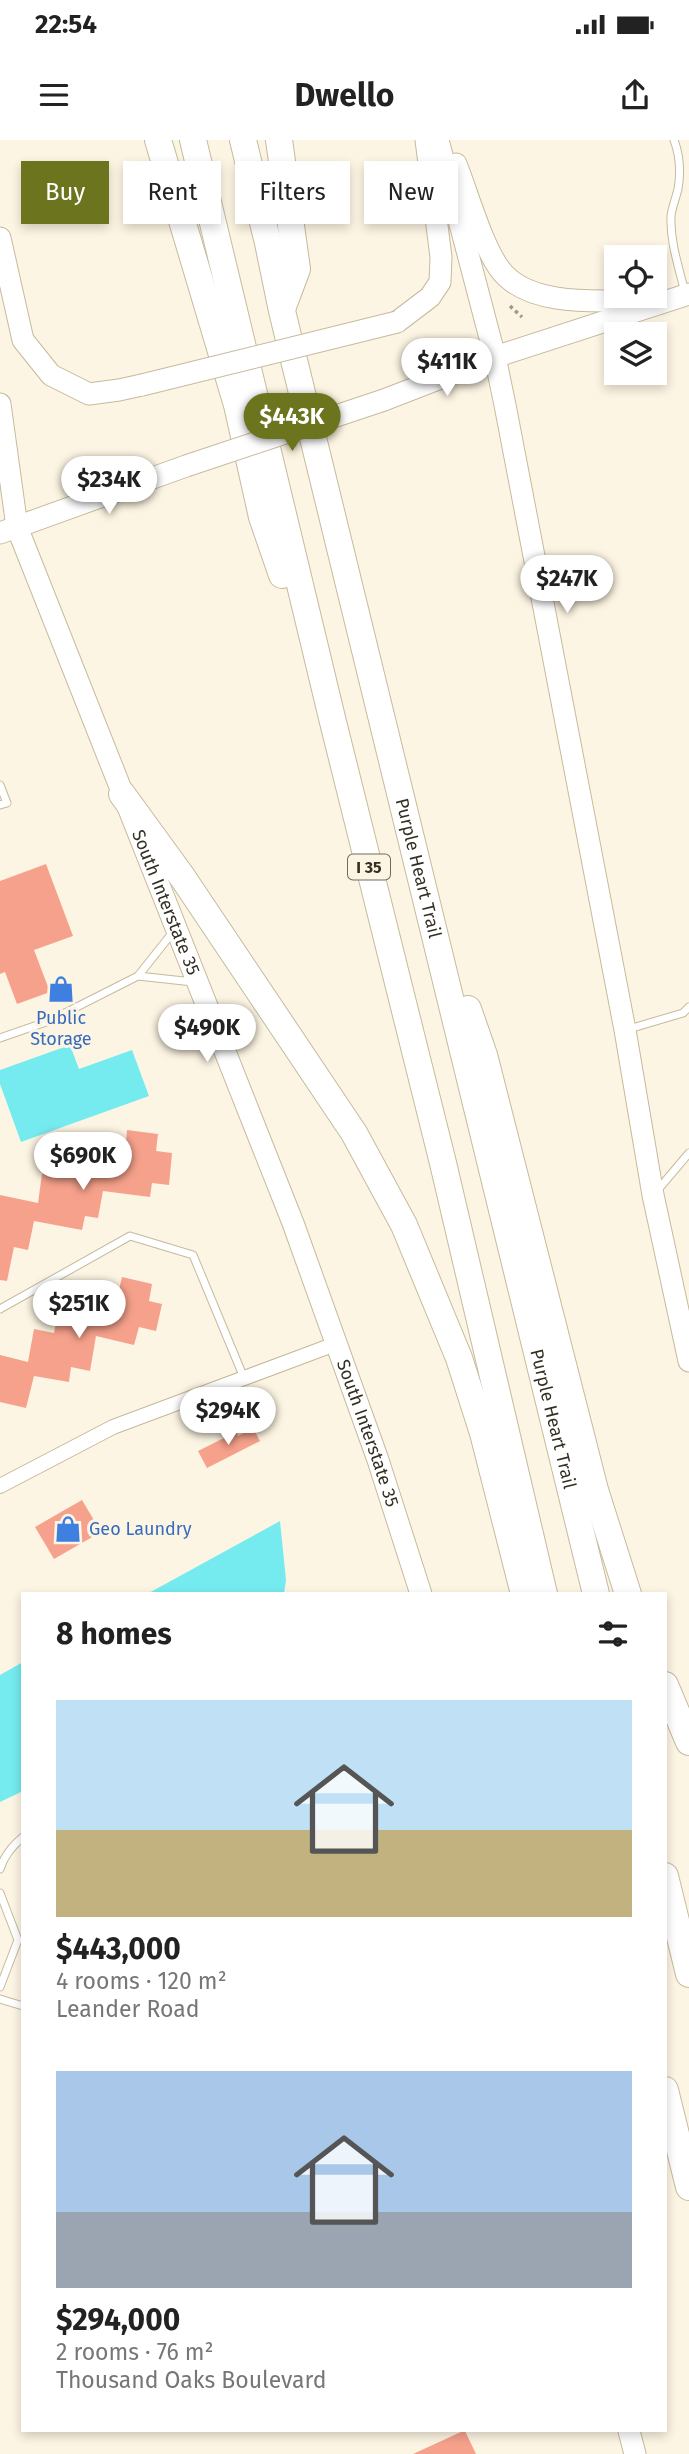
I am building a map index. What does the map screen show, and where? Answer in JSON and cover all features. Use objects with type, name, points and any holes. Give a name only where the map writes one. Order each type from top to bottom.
[{"type":"highway","points":[[158,140],[237,405],[262,517],[333,722]]},
{"type":"highway","name":"I 35","points":[[193,140],[333,722],[443,1163],[544,1592]]},
{"type":"highway","name":"Purple Heart Trail","points":[[243,140],[282,311],[596,1592]]},
{"type":"highway","points":[[279,140],[297,270],[282,311]]},
{"type":"highway","points":[[122,794],[183,878],[354,1133],[404,1225],[459,1358],[483,1433],[523,1592]]},
{"type":"highway","points":[[414,852],[484,1055],[595,1490],[627,1592]]},
{"type":"highway","points":[[667,1690],[689,1742]]},
{"type":"highway","points":[[667,1884],[689,1974]]},
{"type":"highway","points":[[667,2098],[689,2187]]},
{"type":"main road","points":[[0,238],[23,340],[51,375],[89,394],[142,385],[397,322],[430,297],[440,282],[442,257],[426,140]]},
{"type":"main road","points":[[438,140],[495,357],[625,1030],[653,1195],[689,1361]]},
{"type":"main road","points":[[447,140],[500,270],[526,291],[568,300],[682,296]]},
{"type":"main road","points":[[8,530],[186,466],[384,400],[495,357],[682,296]]},
{"type":"main road","name":"South Interstate 35","points":[[0,404],[8,530],[122,794],[293,1223],[338,1343],[420,1592]]},
{"type":"main road","points":[[629,2432],[635,2454]]},
{"type":"street","points":[[0,1486],[113,1427],[338,1343]]},
{"type":"lane","points":[[674,140],[679,153],[680,170],[678,190],[671,213],[672,243],[682,296]]},
{"type":"lane","points":[[0,785],[7,803],[0,805]]},
{"type":"lane","points":[[0,1038],[49,1021],[138,976],[176,929]]},
{"type":"lane","points":[[138,976],[197,983]]},
{"type":"lane","points":[[625,1030],[683,1013],[689,1007]]},
{"type":"lane","points":[[653,1195],[689,1153]]},
{"type":"lane","points":[[0,1309],[130,1236],[193,1255],[244,1379]]},
{"type":"lane","points":[[0,1869],[5,1856],[21,1839]]},
{"type":"lane","points":[[0,1893],[20,1940],[0,1987]]},
{"type":"lane","points":[[0,1999],[21,2005]]},
{"type":"path","points":[[501,310],[514,301]]},
{"type":"path","points":[[510,306],[522,317]]},
{"type":"water","points":[[70,1045],[79,1069],[132,1050],[149,1096],[21,1142],[0,1084],[0,1070]]},
{"type":"water","points":[[280,1521],[286,1580],[284,1592],[151,1592]]},
{"type":"water","points":[[21,1663],[21,1792],[0,1802],[0,1675]]},
{"type":"building","points":[[46,864],[73,936],[34,950],[50,992],[17,1004],[5,972],[0,974],[0,881]]},
{"type":"building","points":[[127,1130],[158,1134],[156,1151],[172,1153],[169,1185],[152,1183],[150,1197],[103,1191],[98,1218],[85,1216],[82,1230],[34,1221],[28,1250],[14,1247],[7,1281],[0,1280],[0,1195],[38,1203],[42,1174],[58,1176],[60,1162],[106,1170],[110,1142],[126,1143]]},
{"type":"building","points":[[122,1277],[152,1284],[149,1301],[162,1304],[156,1331],[139,1327],[134,1345],[96,1336],[90,1371],[71,1367],[69,1382],[34,1376],[26,1408],[0,1402],[0,1355],[28,1362],[34,1329],[54,1333],[57,1317],[92,1323],[100,1290],[118,1294]]},
{"type":"building","points":[[253,1428],[260,1441],[207,1468],[198,1451],[236,1432],[238,1436]]},
{"type":"building","name":"Geo Laundry","points":[[82,1500],[101,1532],[54,1559],[35,1527]]},
{"type":"building","points":[[465,2432],[476,2454],[413,2454]]},
{"type":"place","name":"Public Storage","points":[[61,989]]},
{"type":"place","name":"Geo Laundry","points":[[68,1529]]}]
